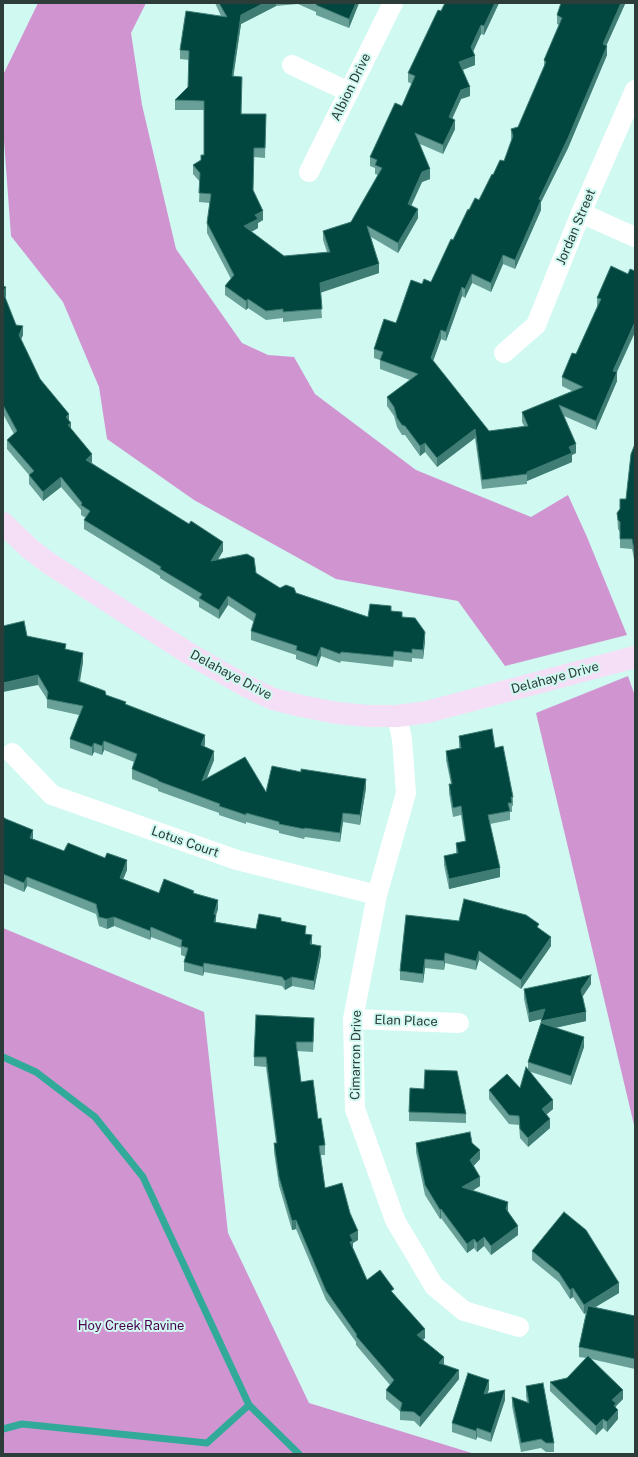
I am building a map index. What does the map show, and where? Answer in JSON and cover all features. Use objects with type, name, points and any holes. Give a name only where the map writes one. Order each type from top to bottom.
[{"type":"street","name":"Albion Drive","points":[[309,172],[393,3]]},
{"type":"street","points":[[292,65],[349,92]]},
{"type":"street","name":"Jordan Street","points":[[504,353],[536,325],[581,213],[635,90]]},
{"type":"street","points":[[581,213],[635,237]]},
{"type":"street","name":"Delahaye Drive","points":[[3,523],[30,549],[50,564],[188,653],[246,686],[273,698],[337,713],[398,716],[427,712],[635,657]]},
{"type":"street","name":"Cimarron Drive","points":[[398,716],[402,739],[406,793],[377,895],[353,1019],[355,1109],[395,1220],[434,1286],[464,1311],[520,1327]]},
{"type":"street","name":"Lotus Court","points":[[12,753],[52,795],[237,860],[377,895]]},
{"type":"street","name":"Elan Place","points":[[353,1019],[459,1023]]},
{"type":"green space","points":[[38,3],[146,3],[131,33],[142,105],[176,249],[242,343],[268,355],[294,357],[315,394],[416,470],[531,517],[568,495],[627,635],[505,666],[458,601],[336,579],[194,500],[107,439],[99,387],[63,302],[11,236],[3,127],[3,75]]},
{"type":"green space","points":[[628,676],[635,696],[635,1129],[536,713]]},
{"type":"green space","name":"Hoy Creek Ravine","points":[[3,928],[204,1012],[228,1233],[309,1403],[475,1454],[3,1454]]},
{"type":"building","points":[[219,3],[264,3],[241,15],[232,76],[242,77],[241,114],[266,114],[265,148],[254,148],[253,190],[263,211],[255,215],[258,219],[244,226],[284,256],[330,252],[323,231],[351,222],[382,168],[375,165],[377,160],[370,157],[395,103],[402,106],[415,76],[408,73],[438,10],[441,11],[445,3],[495,3],[484,26],[481,25],[471,47],[475,56],[459,62],[470,87],[461,90],[449,117],[455,120],[443,145],[415,133],[430,169],[422,172],[408,204],[418,209],[398,243],[367,226],[379,264],[320,283],[322,309],[283,312],[283,309],[266,311],[248,299],[246,301],[225,286],[234,275],[207,223],[211,194],[199,193],[200,173],[193,165],[201,160],[201,155],[204,155],[204,101],[175,100],[188,87],[189,51],[180,50],[186,11],[227,17]]},
{"type":"building","points":[[317,3],[356,3],[349,19],[316,5]]},
{"type":"building","points":[[561,3],[621,3],[603,44],[607,46],[568,138],[539,199],[541,200],[515,260],[503,255],[491,283],[472,274],[465,289],[462,287],[446,332],[441,330],[431,358],[489,431],[528,426],[522,412],[583,387],[562,377],[572,353],[576,354],[601,299],[597,298],[611,266],[628,274],[630,269],[635,271],[635,322],[613,371],[617,372],[596,421],[559,405],[576,444],[569,447],[572,453],[527,472],[527,474],[482,480],[475,429],[437,458],[425,443],[420,446],[397,418],[394,407],[387,397],[418,374],[380,360],[383,352],[374,349],[384,319],[396,323],[411,280],[422,284],[424,279],[431,282],[451,239],[453,240],[468,209],[469,210],[475,198],[479,200],[500,160],[504,161],[513,136],[511,129],[518,127],[546,62],[544,60],[562,18],[557,15]]},
{"type":"building","points":[[3,292],[16,325],[23,326],[19,335],[40,379],[69,414],[66,417],[71,423],[68,425],[92,454],[86,460],[189,524],[191,521],[223,542],[211,561],[247,554],[254,558],[256,573],[280,588],[286,585],[294,588],[296,593],[368,617],[370,604],[391,606],[391,611],[402,612],[402,617],[415,618],[425,632],[423,650],[412,649],[412,653],[394,651],[393,657],[341,652],[340,654],[321,647],[317,657],[296,650],[297,646],[251,631],[256,614],[228,596],[219,610],[199,598],[202,594],[84,520],[90,511],[81,505],[82,503],[61,477],[43,492],[29,475],[34,471],[7,440],[17,431],[3,405]]},
{"type":"building","points":[[635,444],[635,555],[632,539],[620,539],[620,522],[618,520],[617,513],[620,509],[620,499],[626,499],[631,454]]},
{"type":"building","points":[[24,621],[27,636],[66,644],[65,649],[83,653],[78,681],[105,691],[106,695],[126,702],[125,704],[205,735],[201,745],[214,751],[202,781],[245,757],[266,792],[272,766],[301,772],[301,769],[366,779],[360,815],[343,813],[340,833],[304,829],[279,824],[279,822],[246,813],[246,815],[219,806],[220,804],[158,781],[132,769],[137,754],[104,741],[102,746],[94,743],[92,747],[70,739],[83,706],[47,699],[48,692],[38,675],[3,683],[3,626]]},
{"type":"building","points":[[492,729],[495,748],[503,746],[513,797],[511,797],[512,803],[508,803],[510,811],[488,815],[500,868],[449,879],[444,856],[458,853],[456,843],[466,841],[461,806],[453,808],[449,784],[452,784],[446,751],[461,748],[459,736]]},
{"type":"building","points":[[3,817],[33,830],[30,838],[64,851],[68,843],[105,858],[107,853],[127,860],[120,878],[159,893],[164,879],[194,891],[193,893],[218,900],[214,914],[216,915],[214,922],[256,929],[259,914],[281,918],[281,921],[306,926],[305,934],[312,935],[310,944],[321,946],[314,981],[292,977],[285,981],[282,977],[204,963],[203,967],[184,962],[188,948],[181,946],[182,940],[151,927],[150,931],[114,917],[107,919],[99,917],[96,904],[27,877],[24,883],[3,874]]},
{"type":"building","points":[[464,899],[526,915],[539,924],[537,927],[551,937],[521,980],[479,951],[476,961],[445,953],[444,961],[425,959],[423,974],[400,971],[406,915],[459,921]]},
{"type":"building","points":[[591,975],[581,990],[586,1012],[541,1021],[545,1009],[529,1013],[524,989]]},
{"type":"building","points":[[256,1015],[314,1018],[313,1042],[296,1042],[301,1082],[313,1080],[318,1119],[321,1118],[325,1145],[319,1146],[325,1188],[342,1183],[350,1213],[358,1231],[350,1235],[353,1241],[350,1242],[367,1280],[380,1270],[394,1289],[391,1291],[425,1329],[417,1335],[444,1357],[439,1363],[459,1370],[420,1417],[414,1412],[400,1411],[402,1403],[386,1390],[394,1380],[356,1336],[357,1335],[326,1291],[296,1220],[292,1221],[279,1177],[274,1143],[277,1143],[266,1057],[254,1057]]},
{"type":"building","points":[[541,1023],[584,1037],[571,1076],[528,1062]]},
{"type":"building","points":[[526,1067],[553,1100],[542,1109],[550,1119],[528,1138],[520,1129],[519,1116],[509,1115],[489,1090],[507,1074],[520,1088]]},
{"type":"building","points":[[425,1070],[457,1071],[466,1114],[409,1112],[410,1088],[424,1089]]},
{"type":"building","points":[[470,1132],[472,1143],[480,1150],[470,1160],[480,1177],[462,1187],[508,1202],[506,1209],[518,1226],[491,1246],[484,1237],[477,1243],[474,1239],[467,1244],[441,1209],[440,1210],[425,1185],[416,1143]]},
{"type":"building","points":[[564,1212],[586,1230],[619,1283],[584,1305],[573,1288],[570,1290],[559,1273],[532,1251]]},
{"type":"building","points":[[588,1306],[635,1316],[635,1359],[579,1347]]},
{"type":"building","points":[[588,1356],[623,1390],[612,1400],[616,1403],[614,1406],[618,1410],[607,1422],[603,1419],[596,1426],[550,1382],[567,1378]]},
{"type":"building","points":[[468,1373],[489,1380],[484,1394],[505,1390],[491,1433],[477,1428],[476,1431],[452,1423]]},
{"type":"building","points":[[543,1383],[554,1443],[546,1443],[541,1439],[521,1443],[512,1397],[529,1403],[526,1386]]},
{"type":"waterway","points":[[3,1057],[36,1072],[95,1117],[143,1177],[249,1405],[299,1454]]},
{"type":"waterway","points":[[3,1429],[22,1424],[207,1443],[249,1405]]}]
